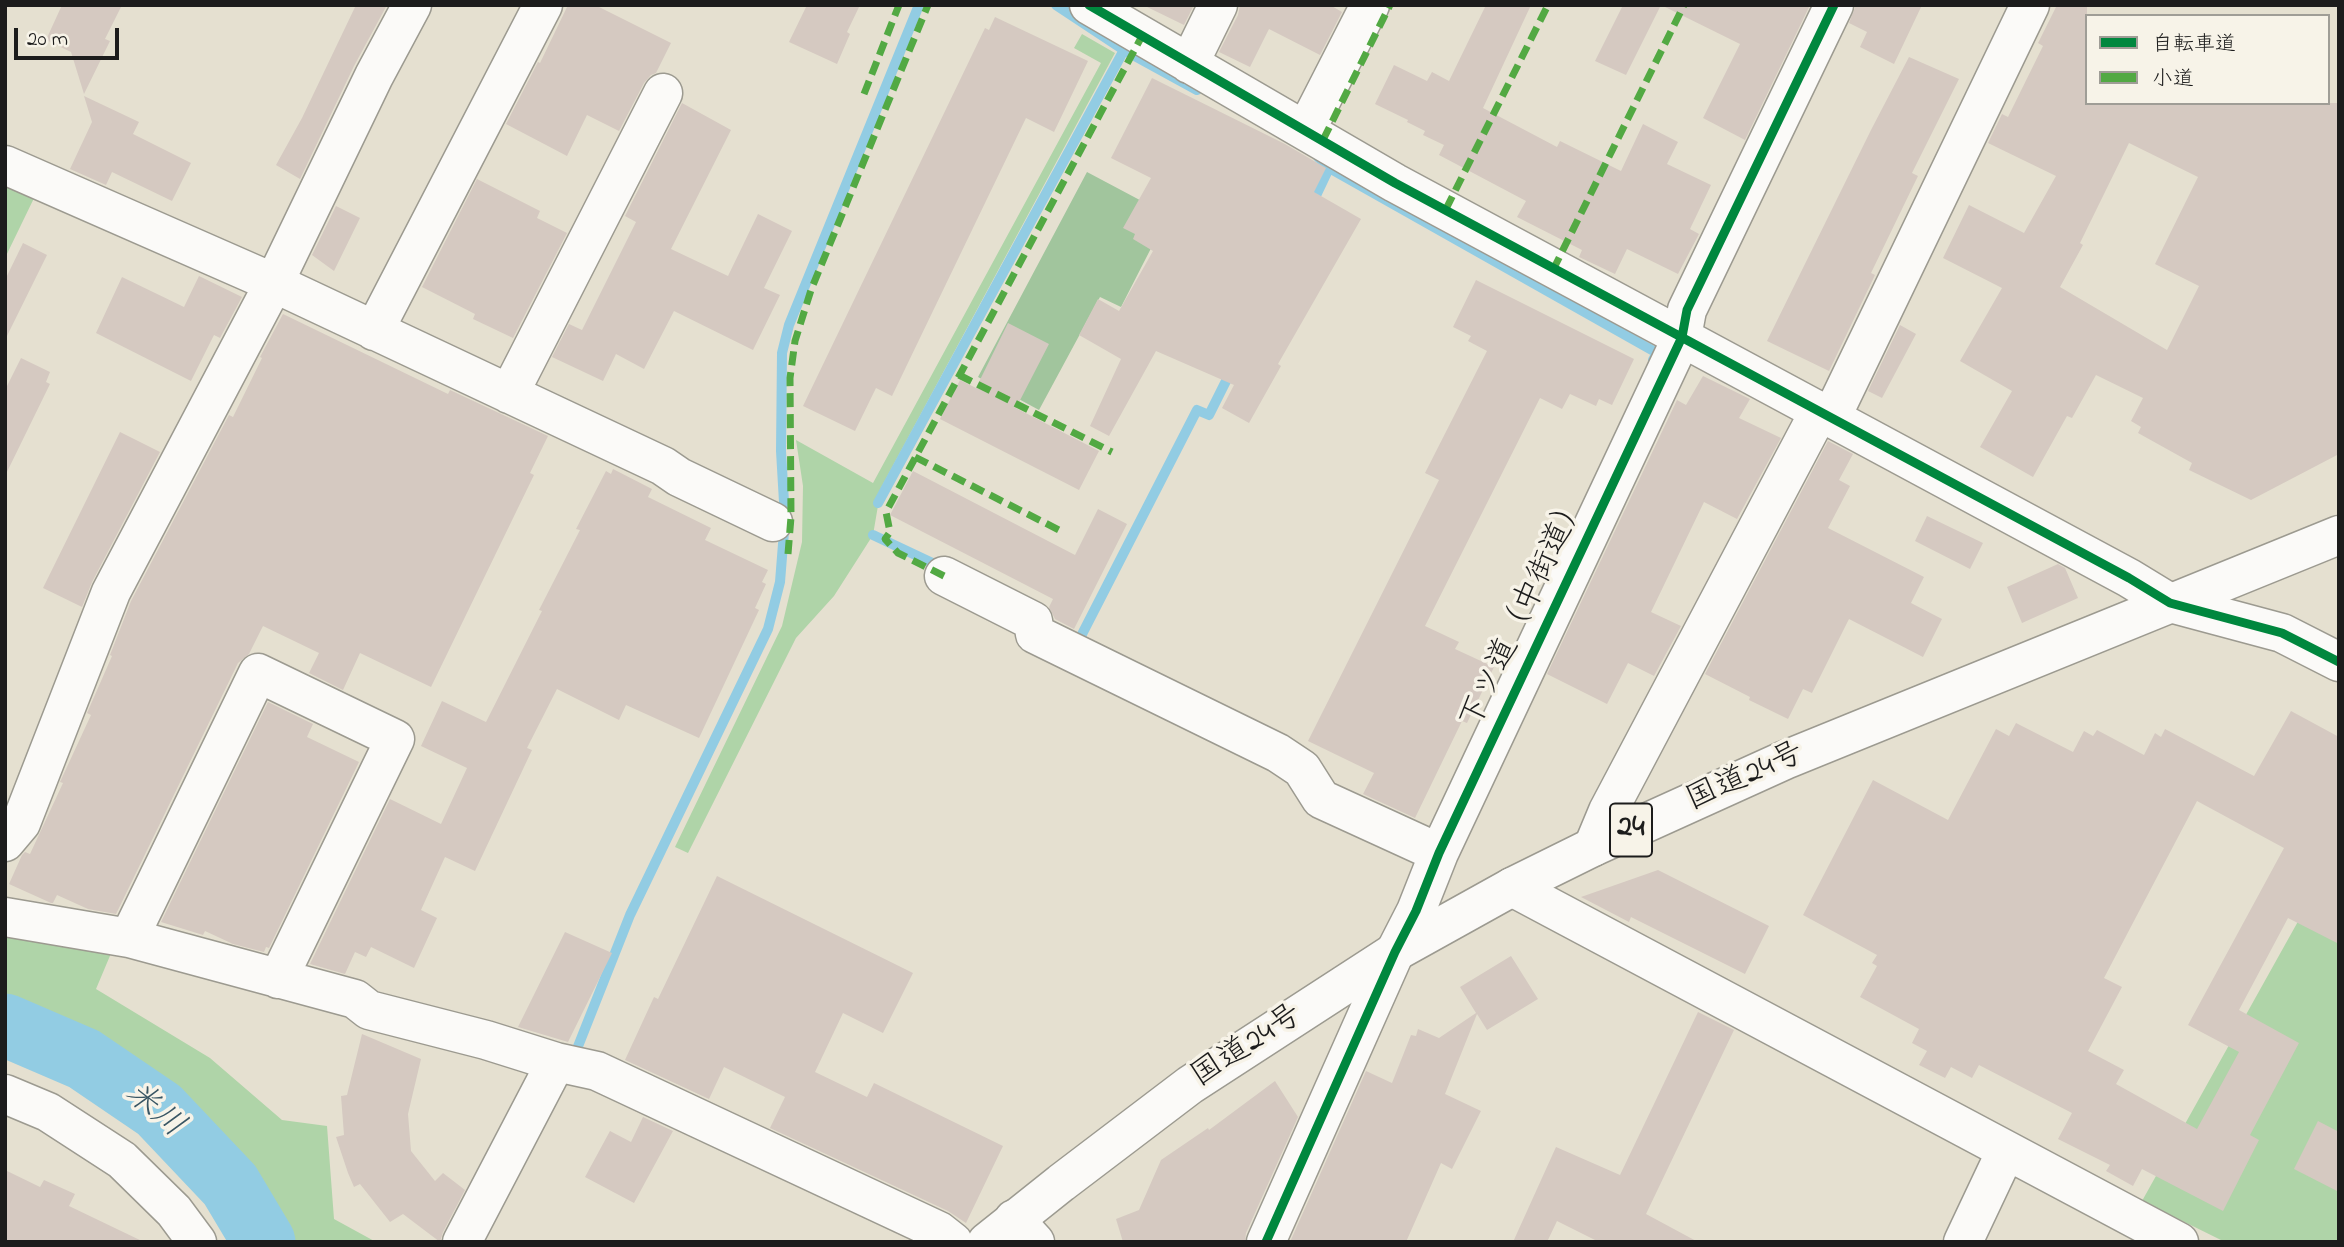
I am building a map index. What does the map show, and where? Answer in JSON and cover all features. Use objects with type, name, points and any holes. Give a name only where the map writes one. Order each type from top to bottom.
[{"type":"main road","points":[[5,842],[20,823],[111,592],[274,283],[374,76],[412,5]]},
{"type":"main road","points":[[374,331],[543,5]]},
{"type":"main road","points":[[1089,5],[1395,183],[2129,578],[2170,603],[2282,633],[2339,662]]},
{"type":"main road","points":[[1189,64],[1218,5]]},
{"type":"main road","points":[[1306,130],[1370,5]]},
{"type":"main road","name":"下ツ道（中街道）","points":[[1266,1242],[1395,952],[1416,911],[1438,853],[1682,337],[1687,310],[1834,5]]},
{"type":"main road","points":[[1593,847],[1608,811],[1825,415],[2030,5]]},
{"type":"main road","points":[[509,394],[663,93]]},
{"type":"main road","points":[[5,165],[274,283],[663,466],[679,477],[773,522]]},
{"type":"main road","name":"国道24号","points":[[1012,1234],[1190,1085],[1395,952],[1512,887],[1593,847],[1785,760],[2339,535]]},
{"type":"main road","points":[[944,576],[1033,621],[1035,635],[1278,753],[1302,769],[1321,799],[1438,853]]},
{"type":"main road","points":[[129,938],[258,673],[395,739],[278,979]]},
{"type":"main road","points":[[1512,887],[2179,1242]]},
{"type":"main road","points":[[5,917],[129,938],[355,999],[369,1010],[486,1040],[556,1062],[597,1070],[939,1231],[953,1242]]},
{"type":"main road","points":[[462,1242],[556,1062]]},
{"type":"main road","points":[[5,1094],[48,1112],[122,1160],[174,1211],[197,1242]]},
{"type":"main road","points":[[1962,1242],[2006,1150]]},
{"type":"green space","points":[[1082,34],[1115,53],[881,488],[873,535],[834,596],[796,638],[688,853],[675,847],[782,626],[802,542],[803,486],[796,440],[873,483],[1101,63],[1074,48]]},
{"type":"green space","points":[[1087,172],[1168,215],[1121,307],[1100,297],[1039,410],[978,377]]},
{"type":"green space","points":[[18,185],[36,194],[5,258],[5,188]]},
{"type":"green space","points":[[2339,848],[2339,1242],[2225,1242],[2142,1201]]},
{"type":"green space","points":[[5,934],[112,951],[96,989],[210,1058],[282,1120],[327,1126],[334,1219],[376,1242],[278,1242],[255,1196],[201,1126],[151,1087],[111,1061],[5,1010]]},
{"type":"building","points":[[62,5],[122,5],[105,39],[110,41],[84,94],[71,52],[46,40]]},
{"type":"building","points":[[356,5],[387,5],[354,66],[300,179],[276,165],[302,118]]},
{"type":"building","points":[[568,5],[595,5],[671,43],[656,73],[644,83],[619,131],[587,115],[567,156],[506,124]]},
{"type":"building","points":[[807,5],[860,5],[847,32],[850,34],[837,64],[789,42]]},
{"type":"building","points":[[1143,5],[1194,5],[1184,25]]},
{"type":"building","points":[[1240,5],[1330,5],[1342,12],[1320,55],[1269,29],[1250,67],[1219,52],[1238,15]]},
{"type":"building","points":[[1486,5],[1531,5],[1483,108],[1557,147],[1560,141],[1621,171],[1643,124],[1678,142],[1667,164],[1711,185],[1690,229],[1699,234],[1678,274],[1627,249],[1615,274],[1579,257],[1582,250],[1517,217],[1526,201],[1439,155],[1444,145],[1423,135],[1425,131],[1407,122],[1408,120],[1375,104],[1394,65],[1427,81],[1432,72],[1449,81]]},
{"type":"building","points":[[1623,5],[1661,5],[1626,75],[1595,61]]},
{"type":"building","points":[[1661,5],[1810,5],[1745,140],[1703,118],[1740,44]]},
{"type":"building","points":[[1856,5],[1922,5],[1894,64],[1860,47],[1867,32],[1849,23]]},
{"type":"building","points":[[2057,5],[2087,5],[2085,105],[2339,103],[2339,454],[2251,500],[2189,470],[2192,463],[2138,433],[2141,427],[2131,421],[2143,398],[2096,375],[2072,418],[2067,416],[2033,477],[1980,447],[2012,391],[1960,361],[2002,288],[1943,258],[1969,205],[2024,233],[2056,176],[1988,143],[2002,114],[2008,117],[2043,46],[2038,43]],"holes":[[[2129,143],[2198,177],[2155,264],[2199,286],[2167,350],[2060,287],[2083,245],[2080,243]]]},
{"type":"building","points":[[995,17],[1088,61],[1054,132],[1026,118],[892,396],[876,388],[855,431],[803,406],[985,28],[989,30]]},
{"type":"building","points":[[1909,57],[1959,79],[1912,173],[1918,176],[1871,273],[1875,275],[1829,371],[1767,341]]},
{"type":"building","points":[[1152,78],[1285,144],[1326,168],[1314,192],[1361,219],[1278,364],[1281,366],[1249,423],[1222,408],[1234,385],[1156,351],[1109,436],[1090,426],[1121,359],[1079,335],[1098,299],[1119,311],[1153,251],[1133,239],[1135,234],[1123,228],[1151,178],[1111,158]]},
{"type":"building","points":[[84,96],[139,122],[133,134],[191,163],[172,201],[112,172],[106,185],[70,169],[92,122]]},
{"type":"building","points":[[682,103],[731,130],[671,249],[728,276],[758,214],[792,231],[764,288],[780,295],[753,350],[674,311],[644,369],[616,354],[603,381],[552,357],[569,324],[582,330],[636,222],[625,216]]},
{"type":"building","points":[[477,179],[540,211],[537,218],[567,233],[513,338],[473,319],[475,314],[422,287]]},
{"type":"building","points":[[336,206],[360,218],[334,271],[312,255]]},
{"type":"building","points":[[23,243],[47,255],[5,340],[5,280]]},
{"type":"building","points":[[199,276],[242,297],[220,338],[214,335],[191,381],[96,333],[122,277],[184,307]]},
{"type":"building","points":[[1476,280],[1634,359],[1612,405],[1599,399],[1596,406],[1570,394],[1562,409],[1540,398],[1425,626],[1459,642],[1455,649],[1494,667],[1467,723],[1462,721],[1415,818],[1363,794],[1374,773],[1308,741],[1439,480],[1425,473],[1487,351],[1468,341],[1471,336],[1453,327]]},
{"type":"building","points":[[283,314],[448,394],[450,390],[548,436],[530,473],[534,475],[431,687],[360,653],[343,690],[309,673],[319,653],[263,626],[249,654],[238,663],[116,914],[88,909],[57,895],[51,903],[9,884],[22,855],[25,852],[30,854],[63,783],[60,782],[91,715],[87,713],[112,656],[110,655],[131,601],[229,415],[233,417]]},
{"type":"building","points":[[1008,323],[1049,344],[1016,408],[1099,451],[1079,490],[940,419],[960,380],[976,388]]},
{"type":"building","points":[[1900,325],[1916,334],[1882,398],[1868,391]]},
{"type":"building","points":[[21,358],[50,372],[46,382],[50,384],[5,476],[5,390]]},
{"type":"building","points":[[1703,376],[1750,399],[1739,418],[1781,438],[1737,519],[1704,502],[1651,612],[1681,626],[1654,676],[1628,663],[1607,704],[1547,674],[1677,400],[1686,405]]},
{"type":"building","points":[[120,432],[160,452],[92,582],[82,607],[43,588]]},
{"type":"building","points":[[1828,441],[1853,454],[1839,480],[1850,486],[1828,528],[1924,577],[1911,603],[1942,619],[1923,657],[1849,619],[1812,693],[1803,689],[1788,719],[1705,674]]},
{"type":"building","points":[[613,469],[652,489],[648,497],[711,528],[705,540],[768,570],[762,582],[766,584],[755,608],[759,610],[699,738],[626,705],[619,720],[557,689],[527,748],[532,750],[475,871],[445,857],[421,910],[437,918],[414,968],[371,947],[366,957],[355,952],[345,974],[310,964],[390,799],[441,824],[467,768],[421,746],[442,701],[486,722],[580,530],[576,529],[606,471],[611,474]]},
{"type":"building","points":[[913,471],[1075,555],[1098,509],[1127,524],[1074,629],[1055,619],[1049,607],[1053,599],[890,515]]},
{"type":"building","points":[[1927,516],[1983,543],[1970,569],[1915,541]]},
{"type":"building","points":[[2058,564],[2065,568],[2078,598],[2022,623],[2007,587]]},
{"type":"building","points":[[268,702],[313,724],[307,737],[359,762],[269,948],[266,947],[264,952],[233,944],[205,931],[203,935],[161,922]]},
{"type":"building","points":[[2291,711],[2339,737],[2339,944],[2288,918],[2239,1010],[2299,1043],[2250,1135],[2259,1140],[2223,1211],[2142,1169],[2133,1186],[2106,1171],[2110,1165],[2058,1139],[2072,1113],[1979,1065],[1972,1078],[1951,1067],[1945,1078],[1919,1065],[1927,1051],[1912,1043],[1919,1029],[1860,997],[1877,966],[1872,963],[1877,955],[1803,915],[1873,780],[1948,820],[1996,729],[2009,736],[2016,723],[2073,752],[2084,731],[2093,736],[2097,730],[2144,755],[2155,733],[2161,737],[2165,729],[2254,776]],"holes":[[[2197,801],[2284,848],[2188,1025],[2239,1052],[2197,1129],[2116,1084],[2124,1070],[2088,1051],[2122,987],[2104,978]]]},
{"type":"building","points":[[1658,870],[1769,926],[1745,974],[1631,917],[1629,922],[1581,897]]},
{"type":"building","points":[[717,876],[913,973],[883,1033],[843,1013],[815,1072],[867,1097],[874,1083],[1003,1146],[966,1223],[948,1211],[770,1128],[785,1097],[724,1067],[709,1099],[625,1060],[654,997],[658,999]]},
{"type":"building","points":[[565,932],[612,953],[568,1042],[518,1027]]},
{"type":"building","points":[[1511,956],[1538,999],[1487,1030],[1477,1014],[1445,1094],[1481,1111],[1452,1169],[1441,1163],[1406,1242],[1290,1242],[1366,1071],[1392,1083],[1411,1035],[1416,1036],[1418,1029],[1439,1038],[1476,1013],[1460,987]]},
{"type":"building","points":[[1698,1012],[1734,1030],[1646,1214],[1698,1242],[1599,1242],[1557,1221],[1547,1242],[1513,1242],[1556,1147],[1620,1175]]},
{"type":"building","points":[[362,1034],[421,1059],[408,1114],[411,1151],[435,1181],[443,1173],[465,1190],[440,1242],[403,1214],[390,1222],[360,1184],[354,1187],[348,1173],[336,1137],[344,1135],[341,1096],[347,1095]]},
{"type":"building","points":[[1275,1081],[1298,1117],[1246,1233],[1245,1242],[1123,1242],[1116,1219],[1139,1210],[1161,1160],[1208,1128],[1209,1130]]},
{"type":"building","points":[[643,1117],[673,1131],[634,1203],[585,1177],[610,1131],[631,1142]]},
{"type":"building","points":[[2318,1121],[2339,1132],[2339,1192],[2294,1169]]},
{"type":"building","points":[[5,1170],[40,1187],[44,1180],[75,1194],[69,1206],[144,1242],[5,1242]]},
{"type":"waterway","points":[[573,1059],[630,915],[768,629],[780,582],[785,519],[781,451],[782,353],[789,325],[919,5]]},
{"type":"waterway","points":[[1056,5],[1124,50],[1197,90]]},
{"type":"waterway","points":[[878,503],[1124,50]]},
{"type":"waterway","points":[[1318,157],[1329,168],[1657,353],[1653,360]]},
{"type":"waterway","points":[[1311,206],[1329,168]]},
{"type":"waterway","points":[[1079,645],[1077,644],[1197,410],[1209,415],[1232,369]]},
{"type":"waterway","points":[[873,535],[943,568]]},
{"type":"waterway","name":"米川","points":[[5,1025],[84,1059],[159,1110],[230,1185],[264,1242]]},
{"type":"marked path","points":[[864,94],[899,5]]},
{"type":"marked path","points":[[788,554],[791,517],[790,378],[795,341],[811,290],[928,5]]},
{"type":"marked path","points":[[1323,140],[1390,5]]},
{"type":"marked path","points":[[1446,209],[1548,5]]},
{"type":"marked path","points":[[1553,270],[1684,5]]},
{"type":"marked path","points":[[944,576],[898,553],[885,539],[890,532],[886,512],[1142,36]]},
{"type":"marked path","points":[[959,375],[1112,452]]},
{"type":"marked path","points":[[915,457],[1063,532]]},
{"type":"cycle path","points":[[1089,5],[1395,183],[2129,578],[2170,603],[2282,633],[2339,662]]},
{"type":"cycle path","points":[[1266,1242],[1395,952],[1416,911],[1439,853],[1682,337],[1687,310],[1834,5]]}]
